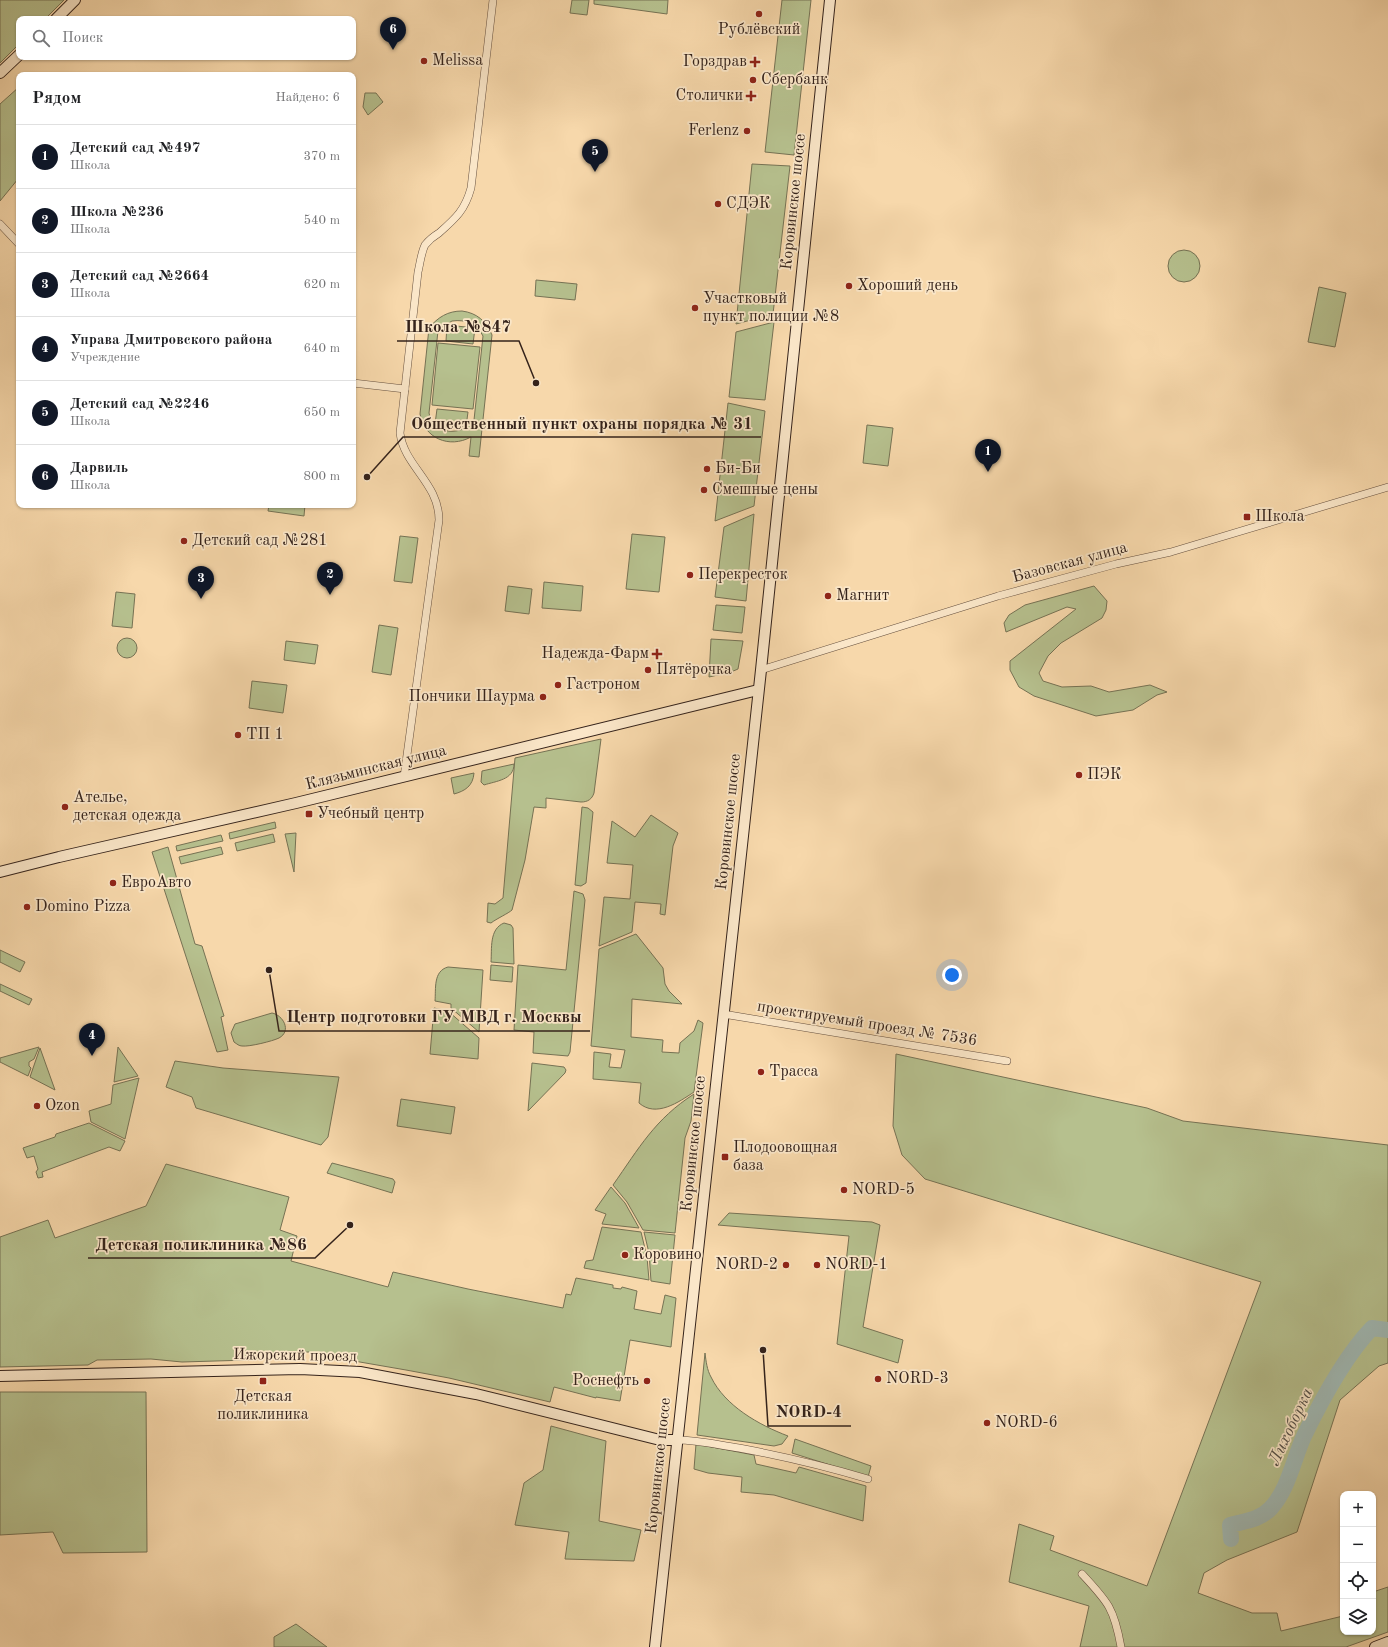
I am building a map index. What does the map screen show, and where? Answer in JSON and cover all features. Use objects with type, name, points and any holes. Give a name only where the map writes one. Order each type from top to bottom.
[{"type":"main road","points":[[59,16],[75,0]]},
{"type":"main road","name":"Коровинское шоссе","points":[[655,1647],[761,670],[830,0]]},
{"type":"main road","points":[[0,73],[16,58]]},
{"type":"main road","name":"Клязьминская улица","points":[[0,872],[404,777],[758,690]]},
{"type":"main road","name":"Ижорский проезд","points":[[0,1376],[300,1369],[360,1372],[476,1394],[660,1440],[677,1440]]},
{"type":"main road","points":[[1375,1647],[1388,1642]]},
{"type":"street","points":[[404,777],[438,532],[439,510],[432,489],[404,448],[400,433],[418,272],[424,250],[430,240],[461,213],[468,200],[471,188],[492,0]]},
{"type":"street","points":[[0,224],[16,241]]},
{"type":"street","points":[[356,383],[405,389]]},
{"type":"street","name":"Базовская улица","points":[[761,670],[998,596],[1116,564],[1171,552],[1388,487]]},
{"type":"street","name":"проектируемый проезд № 7536","points":[[723,1014],[1007,1061]]},
{"type":"street","points":[[677,1440],[694,1440],[775,1454],[868,1479]]},
{"type":"street","points":[[1082,1574],[1104,1598],[1110,1607],[1114,1617],[1120,1647]]},
{"type":"green space","points":[[0,0],[64,0],[48,16],[16,16],[16,47],[0,63]]},
{"type":"green space","points":[[572,0],[589,0],[587,15],[570,13]]},
{"type":"green space","points":[[594,0],[668,0],[667,14],[594,4]]},
{"type":"green space","points":[[782,0],[811,0],[794,155],[765,152]]},
{"type":"green space","points":[[16,90],[16,181],[0,201],[0,104]]},
{"type":"green space","points":[[365,93],[376,93],[383,102],[368,115],[363,107]]},
{"type":"green space","points":[[752,164],[790,166],[773,314],[736,324]]},
{"type":"green space","points":[[1181,250],[1187,250],[1196,254],[1200,266],[1196,278],[1187,282],[1181,282],[1172,278],[1168,269],[1168,263],[1172,254]]},
{"type":"green space","points":[[536,280],[577,284],[575,300],[535,296]]},
{"type":"green space","points":[[1319,287],[1346,293],[1335,347],[1308,342]]},
{"type":"green space","points":[[462,311],[480,318],[492,335],[479,457],[469,456],[471,437],[454,442],[439,439],[432,435],[427,429],[422,422],[420,414],[429,328],[444,315]],"holes":[[[452,321],[474,325],[483,336],[474,420],[462,429],[448,431],[436,426],[429,413],[438,331]]]},
{"type":"green space","points":[[774,322],[765,400],[729,397],[736,332]]},
{"type":"green space","points":[[447,325],[475,328],[473,344],[446,341]]},
{"type":"green space","points":[[438,343],[480,347],[473,409],[432,405]]},
{"type":"green space","points":[[728,403],[765,411],[754,506],[715,521]]},
{"type":"green space","points":[[437,409],[468,412],[466,427],[435,424]]},
{"type":"green space","points":[[867,425],[893,428],[888,466],[863,463]]},
{"type":"green space","points":[[268,508],[305,508],[304,516],[268,511]]},
{"type":"green space","points":[[754,514],[746,601],[715,597],[724,527]]},
{"type":"green space","points":[[632,534],[665,537],[659,592],[626,589]]},
{"type":"green space","points":[[400,536],[418,538],[412,583],[394,581]]},
{"type":"green space","points":[[544,582],[583,586],[581,611],[542,608]]},
{"type":"green space","points":[[508,586],[532,589],[529,614],[505,611]]},
{"type":"green space","points":[[1094,586],[1107,601],[1106,610],[1102,618],[1061,643],[1048,656],[1039,673],[1043,681],[1062,687],[1091,686],[1109,692],[1150,685],[1167,692],[1157,695],[1133,710],[1096,716],[1034,696],[1019,687],[1010,670],[1010,661],[1076,609],[1067,607],[1006,632],[1004,623],[1009,615],[1025,605]]},
{"type":"green space","points":[[116,592],[135,594],[132,628],[112,626]]},
{"type":"green space","points":[[716,605],[745,607],[742,633],[713,630]]},
{"type":"green space","points":[[379,625],[398,628],[391,675],[372,672]]},
{"type":"green space","points":[[127,638],[134,641],[137,648],[134,655],[127,658],[120,655],[117,648],[120,641]]},
{"type":"green space","points":[[711,639],[743,641],[738,669],[709,677]]},
{"type":"green space","points":[[286,641],[318,645],[315,664],[284,660]]},
{"type":"green space","points":[[252,681],[287,685],[283,713],[249,708]]},
{"type":"green space","points":[[601,739],[594,793],[592,797],[588,801],[583,802],[546,798],[546,808],[534,807],[525,860],[512,910],[491,923],[487,922],[488,903],[495,904],[503,898],[515,758]]},
{"type":"green space","points":[[514,764],[508,777],[484,785],[481,782],[482,771]]},
{"type":"green space","points":[[474,773],[470,785],[462,791],[454,794],[451,778]]},
{"type":"green space","points":[[582,807],[588,808],[593,812],[586,883],[581,886],[575,885]]},
{"type":"green space","points":[[651,815],[678,833],[673,846],[665,915],[660,914],[661,904],[635,902],[632,932],[599,946],[604,897],[630,899],[633,865],[607,863],[612,821],[635,837]]},
{"type":"green space","points":[[275,822],[276,828],[230,839],[229,833]]},
{"type":"green space","points":[[296,833],[294,872],[285,834]]},
{"type":"green space","points":[[273,834],[275,842],[237,851],[235,843]]},
{"type":"green space","points":[[221,835],[223,841],[177,851],[176,846]]},
{"type":"green space","points":[[168,847],[195,944],[202,946],[224,1016],[221,1017],[228,1050],[217,1052],[152,852]]},
{"type":"green space","points":[[221,847],[223,854],[181,864],[179,857]]},
{"type":"green space","points":[[574,891],[583,894],[585,900],[570,1052],[568,1056],[533,1053],[534,1032],[514,1030],[518,965],[566,970]]},
{"type":"green space","points":[[504,923],[511,925],[513,928],[514,964],[491,962],[492,940],[496,930]]},
{"type":"green space","points":[[636,934],[663,968],[665,984],[669,991],[682,1004],[632,999],[631,1037],[663,1040],[662,1052],[679,1053],[680,1043],[694,1031],[698,1020],[703,1023],[694,1092],[674,1104],[660,1109],[646,1107],[639,1103],[641,1083],[593,1079],[594,1052],[611,1054],[609,1067],[621,1068],[625,1050],[591,1046],[599,949]]},
{"type":"green space","points":[[0,950],[25,962],[20,972],[0,962]]},
{"type":"green space","points":[[491,965],[513,967],[512,982],[490,980]]},
{"type":"green space","points":[[448,967],[483,970],[479,1032],[451,1008],[451,1004],[435,1001],[436,981],[440,972]]},
{"type":"green space","points":[[0,984],[32,999],[29,1005],[0,991]]},
{"type":"green space","points":[[434,1008],[448,1011],[479,1038],[478,1059],[430,1054]]},
{"type":"green space","points":[[272,1013],[280,1017],[284,1024],[285,1031],[283,1035],[272,1041],[261,1044],[240,1046],[234,1042],[231,1033],[235,1024]]},
{"type":"green space","points":[[39,1047],[34,1059],[29,1062],[29,1066],[31,1068],[28,1076],[0,1062],[0,1058]]},
{"type":"green space","points":[[118,1047],[138,1076],[114,1082]]},
{"type":"green space","points":[[40,1048],[55,1090],[30,1077]]},
{"type":"green space","points":[[896,1054],[1147,1108],[1183,1121],[1388,1145],[1388,1363],[1379,1366],[1340,1400],[1297,1532],[1227,1560],[1204,1573],[1198,1593],[1252,1613],[1277,1613],[1281,1631],[1340,1617],[1340,1635],[1376,1635],[1376,1591],[1388,1587],[1388,1632],[1346,1647],[1080,1647],[1089,1606],[1009,1582],[1019,1524],[1054,1536],[1050,1550],[1147,1586],[1261,1282],[925,1179],[902,1155],[893,1126]]},
{"type":"green space","points":[[175,1061],[223,1068],[339,1077],[328,1137],[321,1145],[196,1108],[192,1097],[166,1087]]},
{"type":"green space","points":[[532,1063],[564,1067],[566,1070],[565,1073],[528,1111]]},
{"type":"green space","points":[[139,1078],[125,1139],[91,1122],[89,1111],[111,1104],[113,1085]]},
{"type":"green space","points":[[694,1094],[691,1121],[685,1138],[675,1233],[643,1230],[627,1202],[613,1185],[658,1124],[680,1104]]},
{"type":"green space","points":[[401,1099],[455,1107],[451,1134],[397,1126]]},
{"type":"green space","points":[[89,1123],[125,1141],[120,1151],[109,1147],[42,1172],[43,1177],[38,1178],[36,1172],[38,1169],[34,1156],[27,1158],[23,1148],[55,1137],[56,1134]]},
{"type":"green space","points":[[332,1163],[393,1179],[395,1182],[392,1193],[327,1173]]},
{"type":"green space","points":[[166,1164],[289,1197],[280,1230],[297,1236],[291,1261],[388,1287],[393,1272],[563,1308],[566,1294],[571,1295],[576,1278],[613,1285],[613,1288],[621,1289],[622,1287],[637,1291],[634,1309],[661,1314],[665,1295],[676,1298],[671,1347],[630,1340],[620,1401],[596,1398],[554,1387],[550,1402],[449,1378],[406,1370],[354,1361],[316,1359],[309,1352],[255,1353],[249,1360],[182,1362],[151,1359],[97,1360],[88,1365],[0,1367],[0,1237],[48,1220],[55,1238],[146,1206]]},
{"type":"green space","points":[[611,1187],[625,1203],[639,1228],[602,1224],[606,1214],[595,1210]]},
{"type":"green space","points":[[729,1213],[872,1222],[880,1225],[863,1327],[903,1340],[898,1363],[837,1344],[849,1236],[718,1225]]},
{"type":"green space","points":[[602,1227],[641,1232],[647,1257],[649,1280],[584,1268],[586,1261],[593,1260]]},
{"type":"green space","points":[[644,1232],[675,1235],[670,1284],[651,1281],[649,1253]]},
{"type":"green space","points":[[705,1353],[710,1374],[717,1387],[725,1397],[734,1406],[755,1420],[788,1436],[782,1444],[774,1446],[697,1435]]},
{"type":"green space","points":[[0,1392],[146,1392],[147,1552],[63,1553],[53,1532],[0,1535]]},
{"type":"green space","points":[[551,1426],[606,1441],[599,1521],[641,1530],[634,1561],[565,1559],[569,1532],[515,1525],[524,1483],[543,1470]]},
{"type":"green space","points":[[795,1439],[871,1466],[868,1477],[792,1453]]},
{"type":"green space","points":[[696,1444],[754,1455],[756,1464],[796,1473],[799,1467],[866,1486],[863,1521],[774,1495],[741,1492],[742,1477],[708,1473],[694,1469]]},
{"type":"green space","points":[[296,1624],[327,1647],[274,1647],[274,1637]]},
{"type":"waterway","name":"Лихоборка","points":[[1231,1539],[1230,1525],[1252,1520],[1262,1515],[1267,1512],[1277,1501],[1311,1422],[1334,1379],[1352,1352],[1372,1328],[1388,1330]]},
{"type":"place","name":"Рублёвский","points":[[759,14]]},
{"type":"place","name":"Дарвиль","points":[[393,50]]},
{"type":"place","name":"Melissa","points":[[424,61]]},
{"type":"place","name":"Горздрав","points":[[755,62]]},
{"type":"place","name":"Сбербанк","points":[[753,80]]},
{"type":"place","name":"Столички","points":[[751,96]]},
{"type":"place","name":"Ferlenz","points":[[747,131]]},
{"type":"place","name":"Детский сад №2246","points":[[595,172]]},
{"type":"place","name":"СДЭК","points":[[718,204]]},
{"type":"place","name":"Хороший день","points":[[849,286]]},
{"type":"place","name":"Участковый пункт полиции №8","points":[[695,308]]},
{"type":"place","name":"Школа №847","points":[[536,383]]},
{"type":"place","name":"Би-Би","points":[[707,469]]},
{"type":"place","name":"Детский сад №497","points":[[988,472]]},
{"type":"place","name":"Общественный пункт охраны порядка № 31","points":[[367,477]]},
{"type":"place","name":"Смешные цены","points":[[704,490]]},
{"type":"place","name":"Школа","points":[[1247,517]]},
{"type":"place","name":"Детский сад №281","points":[[184,541]]},
{"type":"place","name":"Перекресток","points":[[690,575]]},
{"type":"place","name":"Школа №236","points":[[330,595]]},
{"type":"place","name":"Магнит","points":[[828,596]]},
{"type":"place","name":"Детский сад №2664","points":[[201,599]]},
{"type":"place","name":"Надежда-Фарм","points":[[657,654]]},
{"type":"place","name":"Пятёрочка","points":[[648,670]]},
{"type":"place","name":"Гастроном","points":[[558,685]]},
{"type":"place","name":"Пончики Шаурма","points":[[543,697]]},
{"type":"place","name":"ТП 1","points":[[238,735]]},
{"type":"place","name":"ПЭК","points":[[1079,775]]},
{"type":"place","name":"Ателье, детская одежда","points":[[65,807]]},
{"type":"place","name":"Учебный центр","points":[[309,814]]},
{"type":"place","name":"ЕвроАвто","points":[[113,883]]},
{"type":"place","name":"Domino Pizza","points":[[27,907]]},
{"type":"place","name":"Центр подготовки ГУ МВД г. Москвы","points":[[269,970]]},
{"type":"place","name":"Управа Дмитровского района","points":[[92,1056]]},
{"type":"place","name":"Трасса","points":[[761,1072]]},
{"type":"place","name":"Ozon","points":[[37,1106]]},
{"type":"place","name":"Плодоовощная база","points":[[725,1157]]},
{"type":"place","name":"NORD-5","points":[[844,1190]]},
{"type":"place","name":"Детская поликлиника №86","points":[[350,1225]]},
{"type":"place","name":"Коровино","points":[[625,1255]]},
{"type":"place","name":"NORD-2","points":[[786,1265]]},
{"type":"place","name":"NORD-1","points":[[817,1265]]},
{"type":"place","name":"NORD-4","points":[[763,1350]]},
{"type":"place","name":"NORD-3","points":[[878,1379]]},
{"type":"place","name":"Детская поликлиника","points":[[263,1381]]},
{"type":"place","name":"Роснефть","points":[[647,1381]]},
{"type":"place","name":"NORD-6","points":[[987,1423]]}]
